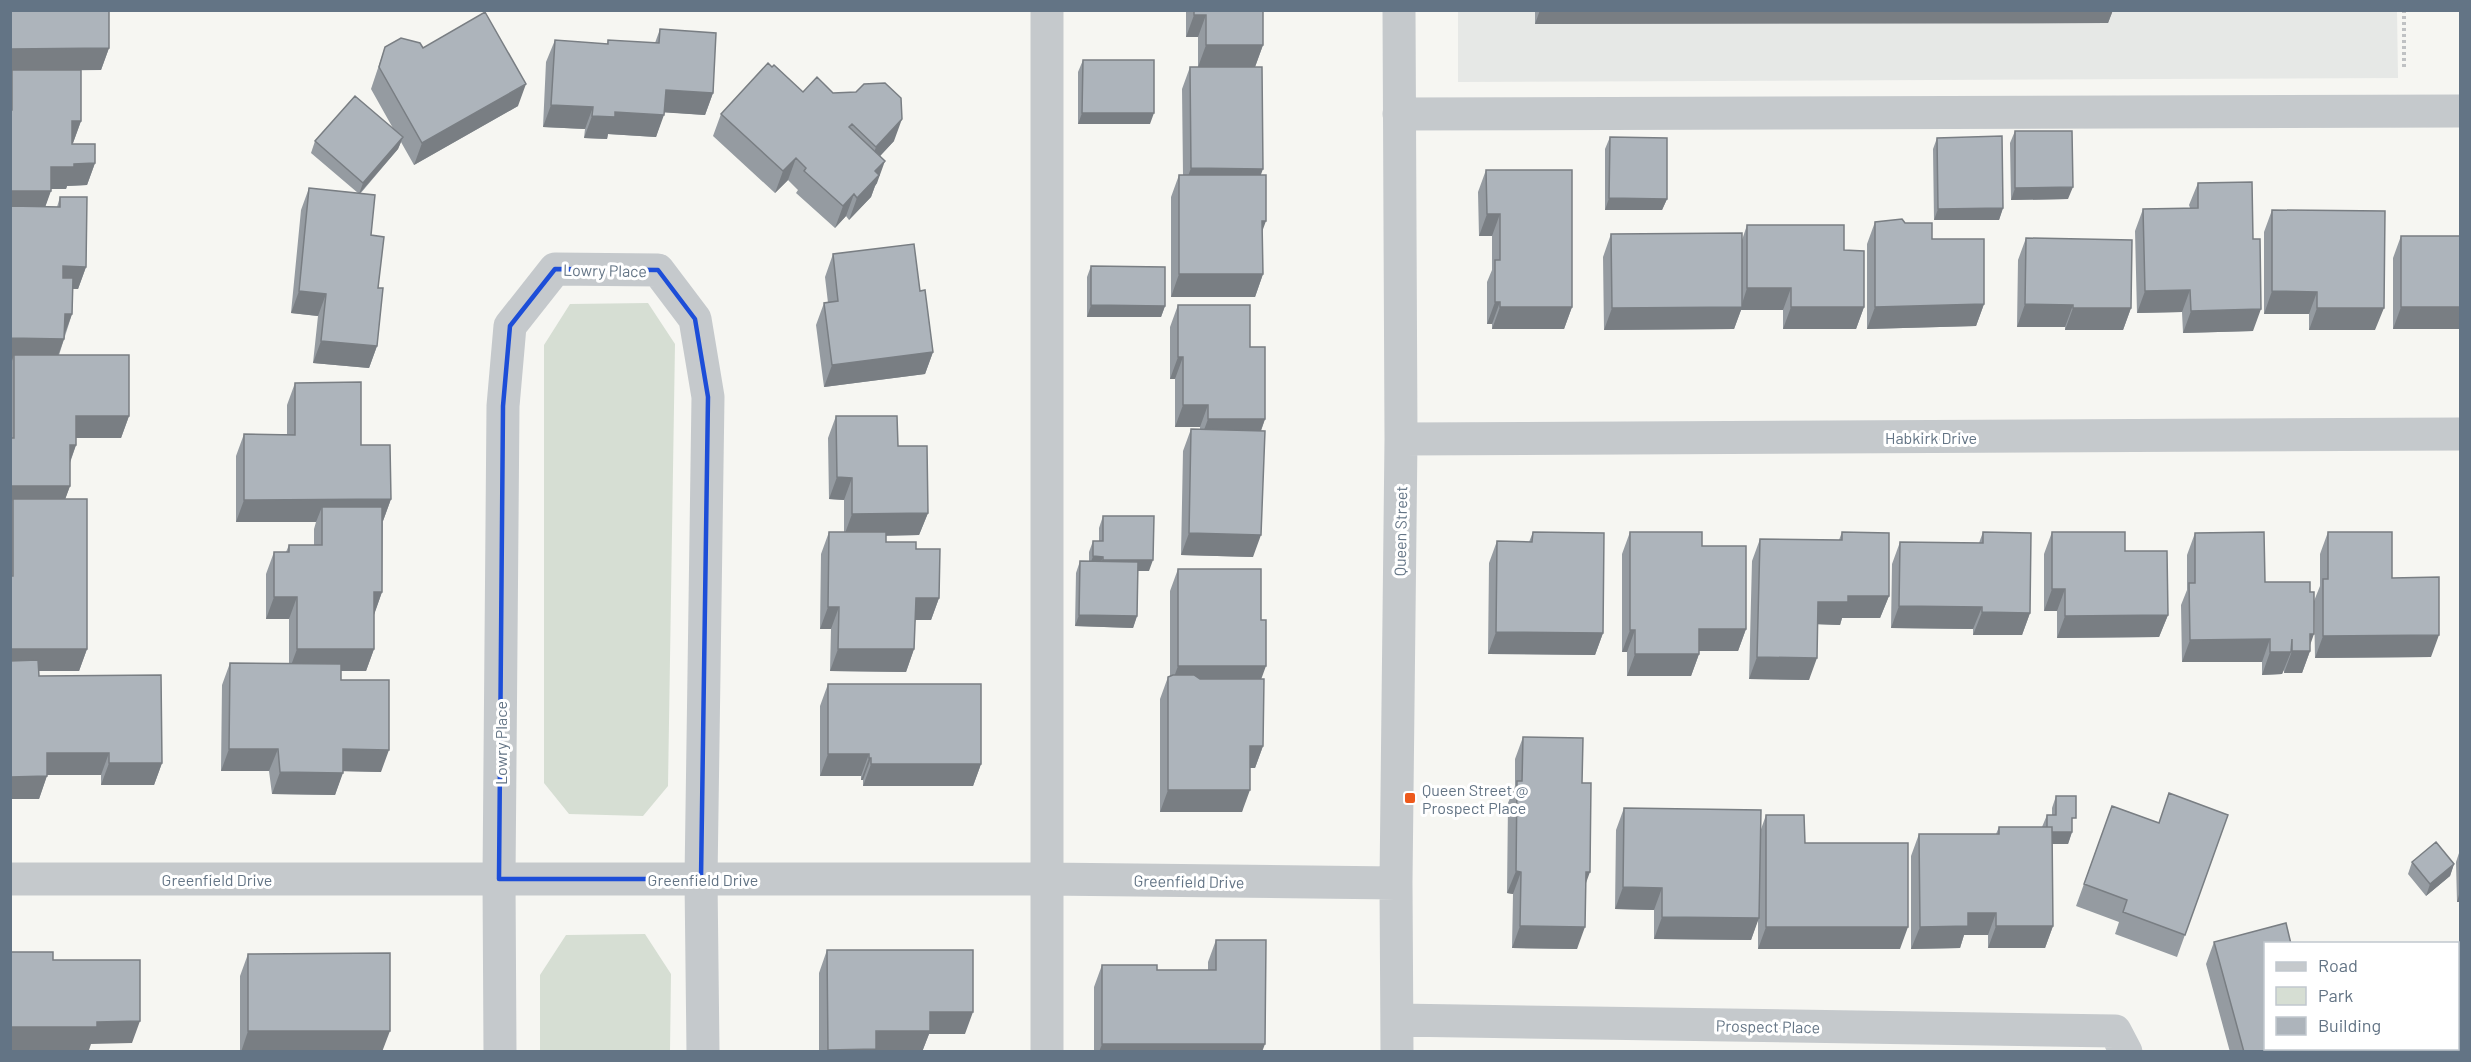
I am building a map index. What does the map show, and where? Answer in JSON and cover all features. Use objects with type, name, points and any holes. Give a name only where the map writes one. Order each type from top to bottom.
[{"type":"street","points":[[1047,10],[1047,1052]]},
{"type":"street","name":"Queen Street","points":[[1397,1036],[1396,883],[1401,439],[1399,10]]},
{"type":"street","points":[[1399,114],[2460,111]]},
{"type":"street","name":"Lowry Place","points":[[500,1052],[499,879],[503,406],[510,326],[555,269],[658,270],[695,319],[708,397],[701,879],[703,1052]]},
{"type":"street","name":"Habkirk Drive","points":[[1401,439],[2460,434]]},
{"type":"street","name":"Greenfield Drive","points":[[10,879],[1046,879],[1396,883]]},
{"type":"street","name":"Prospect Place","points":[[1397,1036],[2115,1031],[2126,1052]]},
{"type":"path","points":[[2404,10],[2404,112]]},
{"type":"highlighted area","points":[[555,269],[658,270],[695,319],[708,397],[701,879],[499,879],[503,406],[510,326]]},
{"type":"shaded area","points":[[1458,11],[2397,11],[2398,78],[1458,82]]},
{"type":"green space","points":[[648,303],[675,344],[668,786],[643,816],[569,814],[544,783],[544,345],[570,304]]},
{"type":"green space","points":[[645,934],[671,974],[670,1051],[540,1051],[540,975],[566,935]]},
{"type":"building","points":[[10,10],[109,10],[109,48],[10,49]]},
{"type":"building","points":[[1194,10],[1263,10],[1263,45],[1206,45],[1206,15],[1194,15]]},
{"type":"building","points":[[485,12],[526,84],[422,143],[379,67],[385,47],[401,38],[420,43],[423,48]]},
{"type":"building","points":[[660,29],[716,33],[713,93],[666,90],[664,115],[615,112],[615,117],[592,116],[593,107],[551,105],[555,40],[608,44],[608,40],[659,43]]},
{"type":"building","points":[[1083,60],[1154,60],[1154,113],[1082,113]]},
{"type":"building","points":[[768,63],[772,67],[774,65],[803,92],[817,77],[833,93],[856,92],[864,84],[885,83],[901,98],[902,119],[876,147],[852,124],[849,127],[885,161],[875,171],[879,175],[857,198],[854,194],[843,206],[804,171],[806,168],[796,158],[783,171],[721,114]]},
{"type":"building","points":[[1190,67],[1262,67],[1263,169],[1191,168]]},
{"type":"building","points":[[12,70],[81,70],[81,121],[72,121],[72,144],[95,144],[95,163],[74,164],[74,167],[51,167],[51,191],[10,191]]},
{"type":"building","points":[[355,96],[403,137],[363,183],[315,141]]},
{"type":"building","points":[[2015,131],[2072,131],[2073,187],[2015,188]]},
{"type":"building","points":[[2002,136],[2003,208],[1938,209],[1937,138]]},
{"type":"building","points":[[1610,137],[1667,138],[1667,199],[1609,198]]},
{"type":"building","points":[[1486,170],[1572,170],[1572,307],[1500,307],[1500,302],[1495,302],[1495,260],[1500,260],[1500,214],[1487,214]]},
{"type":"building","points":[[1179,175],[1266,175],[1266,221],[1262,221],[1263,274],[1179,274]]},
{"type":"building","points":[[2252,182],[2253,239],[2260,239],[2261,309],[2191,311],[2190,290],[2145,291],[2143,209],[2198,208],[2198,183]]},
{"type":"building","points":[[309,188],[375,195],[371,235],[384,237],[378,288],[383,288],[377,346],[321,341],[326,294],[299,291]]},
{"type":"building","points":[[60,197],[87,197],[86,267],[63,266],[63,278],[73,278],[72,314],[65,314],[64,339],[10,338],[10,206],[60,207]]},
{"type":"building","points":[[2272,210],[2385,211],[2384,308],[2317,308],[2317,292],[2272,291]]},
{"type":"building","points":[[1902,219],[1905,223],[1932,223],[1932,239],[1984,239],[1984,304],[1875,307],[1875,222]]},
{"type":"building","points":[[1747,225],[1844,225],[1844,250],[1864,251],[1864,307],[1791,307],[1791,288],[1747,288]]},
{"type":"building","points":[[1742,233],[1742,307],[1612,308],[1611,234]]},
{"type":"building","points":[[2401,236],[2460,236],[2460,307],[2401,307]]},
{"type":"building","points":[[2026,238],[2132,240],[2131,308],[2073,308],[2073,305],[2025,304]]},
{"type":"building","points":[[914,244],[920,291],[925,290],[933,352],[832,365],[824,303],[838,301],[833,254]]},
{"type":"building","points":[[1091,266],[1165,267],[1165,306],[1091,305]]},
{"type":"building","points":[[1178,305],[1250,305],[1250,347],[1265,347],[1265,419],[1208,419],[1208,405],[1183,405],[1183,357],[1178,357]]},
{"type":"building","points":[[14,355],[129,355],[129,416],[76,416],[76,445],[70,445],[70,486],[10,486],[10,438],[14,438]]},
{"type":"building","points":[[361,382],[361,445],[390,445],[391,499],[244,500],[244,434],[295,435],[295,383]]},
{"type":"building","points":[[836,416],[897,416],[898,446],[927,446],[928,513],[852,514],[852,478],[837,477]]},
{"type":"building","points":[[1191,429],[1265,431],[1261,535],[1189,533]]},
{"type":"building","points":[[13,499],[87,499],[87,649],[10,649]]},
{"type":"building","points":[[322,507],[382,507],[382,592],[374,592],[374,649],[297,649],[297,597],[274,597],[274,552],[289,552],[289,545],[322,545]]},
{"type":"building","points":[[1103,516],[1154,516],[1153,560],[1103,560],[1103,557],[1093,556],[1093,541],[1103,541]]},
{"type":"building","points":[[829,532],[886,532],[886,542],[916,542],[916,549],[940,549],[939,598],[916,598],[914,649],[838,649],[839,607],[828,607]]},
{"type":"building","points":[[1533,532],[1604,533],[1603,633],[1496,632],[1497,541],[1532,542]]},
{"type":"building","points":[[1630,532],[1702,532],[1702,546],[1746,546],[1746,629],[1699,629],[1699,654],[1635,654],[1635,630],[1630,630]]},
{"type":"building","points":[[1842,532],[1889,533],[1889,596],[1848,596],[1848,602],[1818,602],[1817,658],[1757,657],[1760,539],[1842,540]]},
{"type":"building","points":[[1983,532],[2031,533],[2030,613],[1982,612],[1982,607],[1899,606],[1900,542],[1983,543]]},
{"type":"building","points":[[2052,532],[2125,532],[2125,551],[2167,551],[2168,615],[2065,616],[2065,589],[2052,589]]},
{"type":"building","points":[[2264,532],[2265,582],[2310,582],[2310,592],[2314,592],[2314,634],[2310,634],[2310,651],[2292,651],[2292,639],[2291,652],[2270,652],[2270,639],[2190,640],[2189,583],[2195,583],[2195,533]]},
{"type":"building","points":[[2328,532],[2392,532],[2392,578],[2439,577],[2439,635],[2323,636],[2323,579],[2328,579]]},
{"type":"building","points":[[1080,561],[1138,562],[1137,616],[1079,615]]},
{"type":"building","points":[[1178,569],[1261,569],[1261,620],[1266,620],[1266,666],[1178,666]]},
{"type":"building","points":[[38,660],[39,676],[161,675],[162,763],[109,763],[109,753],[47,753],[47,776],[10,777],[10,661]]},
{"type":"building","points":[[230,663],[341,664],[341,680],[389,680],[389,750],[343,749],[343,773],[280,772],[278,749],[229,749]]},
{"type":"building","points":[[1194,675],[1200,679],[1264,679],[1263,746],[1250,746],[1250,790],[1168,790],[1168,677]]},
{"type":"building","points":[[828,684],[981,684],[981,764],[871,764],[869,754],[828,754]]},
{"type":"building","points":[[1523,737],[1583,738],[1582,783],[1591,783],[1590,872],[1586,872],[1585,927],[1520,926],[1521,872],[1516,871],[1517,781],[1522,781]]},
{"type":"building","points":[[2169,793],[2228,815],[2185,935],[2123,912],[2127,900],[2084,884],[2112,806],[2159,823]]},
{"type":"building","points":[[2056,796],[2076,796],[2076,818],[2072,818],[2072,832],[2052,832],[2052,827],[2047,827],[2047,815],[2056,815]]},
{"type":"building","points":[[1624,808],[1761,810],[1759,918],[1662,917],[1662,888],[1623,887]]},
{"type":"building","points":[[1766,815],[1804,815],[1805,843],[1908,843],[1908,927],[1766,927]]},
{"type":"building","points":[[1999,827],[2052,827],[2053,926],[1996,926],[1996,913],[1968,913],[1968,926],[1920,927],[1919,834],[1999,834]]},
{"type":"building","points":[[2436,842],[2454,864],[2430,884],[2412,862]]},
{"type":"building","points":[[2286,923],[2291,942],[2264,942],[2264,1050],[2320,1050],[2320,1052],[2244,1052],[2214,942]]},
{"type":"building","points":[[1216,940],[1266,940],[1265,1044],[1102,1044],[1102,965],[1157,965],[1157,970],[1216,970]]},
{"type":"building","points":[[827,950],[973,950],[973,1012],[930,1012],[930,1031],[876,1031],[876,1049],[828,1050]]},
{"type":"building","points":[[10,952],[53,952],[53,960],[140,960],[140,1021],[97,1022],[97,1027],[10,1027]]},
{"type":"building","points":[[390,953],[390,1031],[248,1031],[248,954]]},
{"type":"building","points":[[2350,1050],[2440,1050],[2440,1052],[2350,1052]]},
{"type":"place","name":"Queen Street @ Prospect Place","points":[[1410,798]]}]
